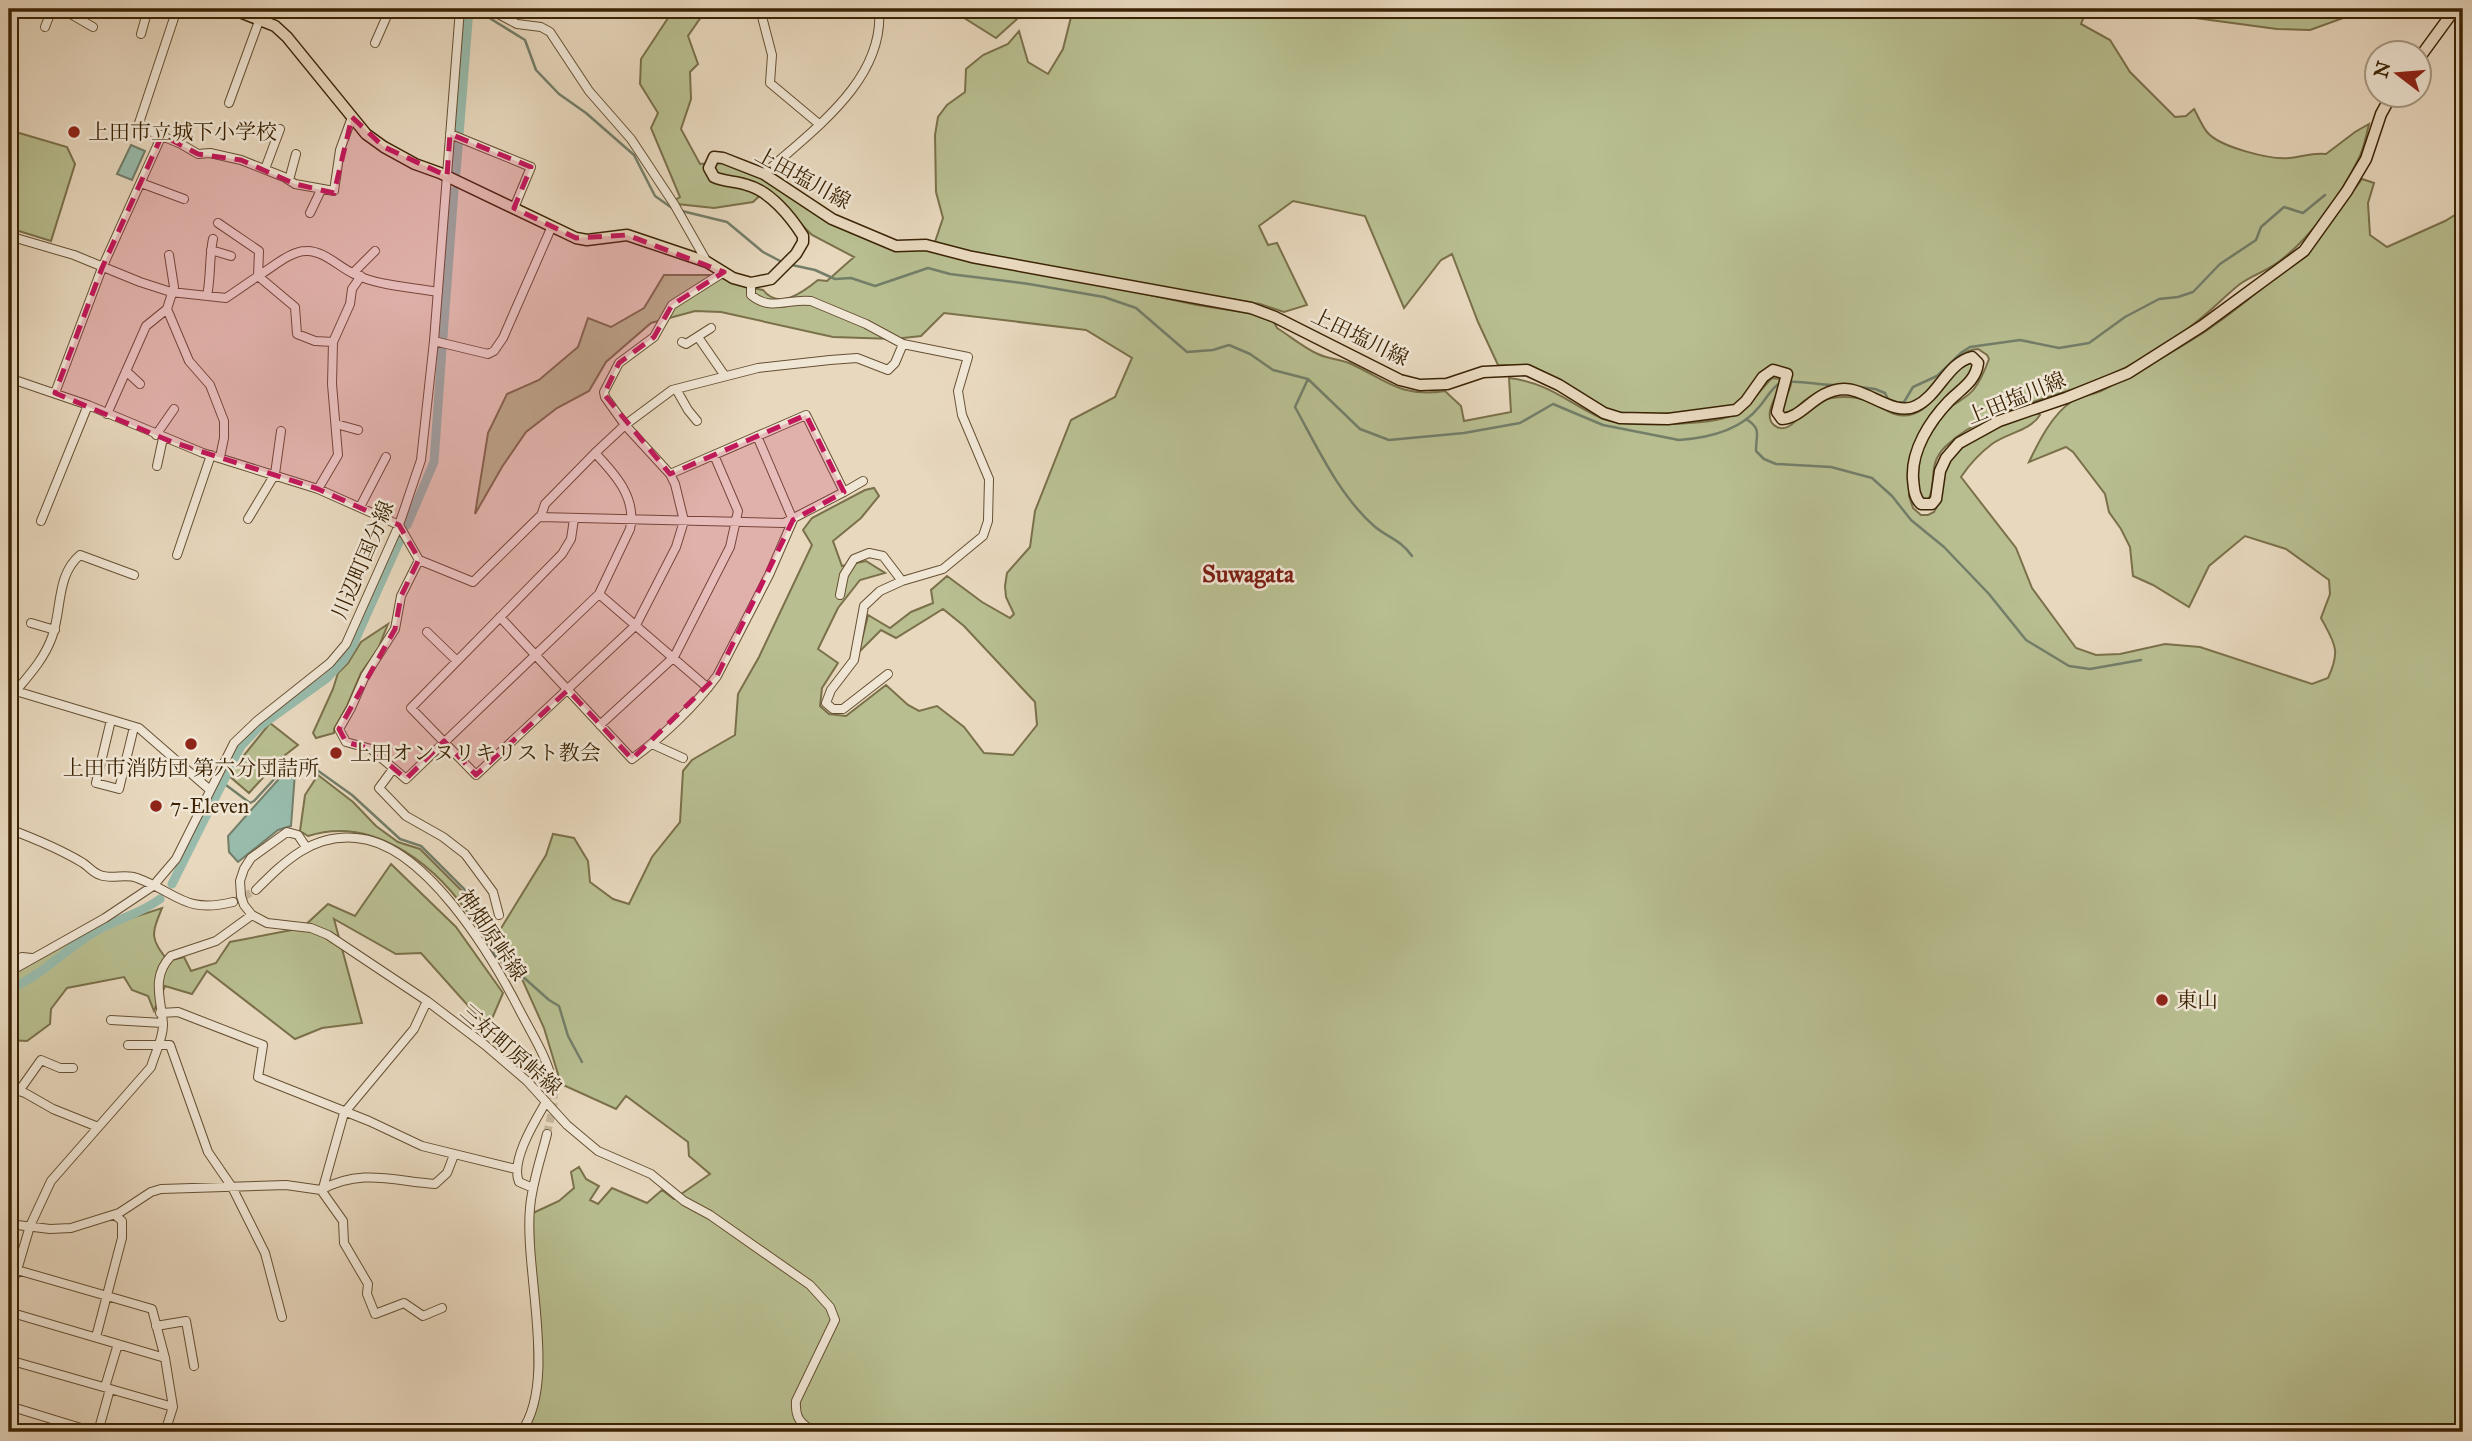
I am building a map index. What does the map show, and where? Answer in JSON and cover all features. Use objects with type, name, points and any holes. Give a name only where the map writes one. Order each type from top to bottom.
[{"type":"main road","points":[[232,9],[275,26],[366,134],[415,164],[576,238],[587,240],[627,235],[707,262],[751,283]]},
{"type":"main road","points":[[2434,38],[2455,9]]},
{"type":"main road","name":"上田塩川線","points":[[751,283],[771,279],[796,254],[801,247],[803,236],[763,192],[748,185],[714,177],[710,173],[709,164],[713,157],[723,158],[764,174],[832,219],[896,246],[926,245],[972,257],[1251,308],[1275,317],[1400,380],[1420,385],[1447,384],[1483,372],[1527,370],[1559,385],[1604,414],[1620,418],[1668,419],[1736,410],[1763,377],[1773,370],[1787,374],[1777,405],[1777,412],[1782,419],[1790,419],[1824,393],[1845,389],[1902,408],[1914,407],[1930,396],[1958,364],[1972,357],[1978,363],[1975,374],[1948,402],[1925,434],[1916,454],[1913,473],[1915,495],[1921,505],[1927,506],[1936,499],[1940,471],[1946,458],[1959,443],[1999,421],[2128,373],[2202,326],[2304,251],[2367,159],[2384,108]]},
{"type":"street","points":[[45,27],[52,9]]},
{"type":"street","points":[[62,9],[93,27]]},
{"type":"street","points":[[141,34],[148,9]]},
{"type":"street","points":[[177,9],[138,126],[198,154],[226,156],[265,169],[295,184],[334,191],[340,150],[352,117]]},
{"type":"street","name":"川辺町国分線","points":[[9,972],[129,904],[153,886],[176,859],[229,751],[241,735],[338,656],[346,644],[399,524],[421,460],[434,341],[460,9]]},
{"type":"street","points":[[489,9],[517,24],[541,27],[550,32],[589,91],[631,139],[676,207],[707,262]]},
{"type":"street","points":[[760,9],[772,55],[770,83],[818,124]]},
{"type":"street","points":[[764,174],[851,93],[877,39],[879,9]]},
{"type":"street","points":[[375,43],[386,18]]},
{"type":"street","points":[[229,103],[259,21]]},
{"type":"street","points":[[265,169],[280,129]]},
{"type":"street","points":[[450,134],[531,167],[514,208]]},
{"type":"street","points":[[55,393],[102,268],[162,135]]},
{"type":"street","points":[[289,180],[296,155]]},
{"type":"street","points":[[141,183],[184,199]]},
{"type":"street","points":[[310,214],[321,190]]},
{"type":"street","points":[[218,223],[258,251],[258,276]]},
{"type":"street","points":[[434,341],[488,354],[494,351],[503,338],[552,226]]},
{"type":"street","points":[[9,236],[74,255],[102,268],[171,292],[226,298],[298,252],[308,250],[377,282],[438,292]]},
{"type":"street","points":[[207,296],[213,239]]},
{"type":"street","points":[[211,250],[230,256]]},
{"type":"street","points":[[318,489],[338,455],[332,384],[333,342],[350,304],[357,275],[375,251]]},
{"type":"street","points":[[169,255],[174,287],[167,309],[189,361],[210,385],[224,421],[224,438],[177,555]]},
{"type":"street","points":[[575,519],[571,539],[562,554],[411,708],[476,775],[636,625],[677,547],[684,521],[680,498],[670,474],[625,425],[604,392],[619,363],[654,337],[666,312],[678,299],[724,272]]},
{"type":"street","points":[[258,276],[295,307],[297,334],[315,341],[333,342]]},
{"type":"street","points":[[751,283],[751,295],[761,302],[774,305],[802,300],[811,302],[866,324],[903,344],[968,357],[958,391],[962,415],[989,479],[988,521],[983,536],[943,569],[902,581],[880,592],[864,606],[854,660],[831,690],[826,703],[833,709],[843,709],[888,674]]},
{"type":"street","points":[[107,414],[146,326],[167,309]]},
{"type":"street","points":[[682,342],[686,344],[711,328]]},
{"type":"street","points":[[698,337],[725,376]]},
{"type":"street","points":[[541,516],[545,504],[595,453],[625,425],[676,389],[758,368],[858,358],[888,370],[895,363],[903,344]]},
{"type":"street","points":[[126,371],[140,384]]},
{"type":"street","points":[[9,378],[88,405],[160,437],[318,489],[399,524],[419,560],[473,582],[534,519],[541,516],[784,523],[863,481]]},
{"type":"street","points":[[676,389],[697,421]]},
{"type":"street","points":[[41,521],[88,405]]},
{"type":"street","points":[[157,466],[160,437],[174,409]]},
{"type":"street","points":[[670,474],[806,415],[844,492]]},
{"type":"street","points":[[336,424],[358,430]]},
{"type":"street","points":[[248,519],[275,474],[281,431]]},
{"type":"street","points":[[500,617],[632,759],[652,744],[708,688],[738,637],[793,520],[757,436]]},
{"type":"street","points":[[419,560],[401,596],[395,629],[365,676],[339,729],[346,742],[371,749],[406,779],[599,594],[632,520],[626,494],[619,479],[595,453]]},
{"type":"street","points":[[600,725],[674,657],[730,547],[738,511],[714,455]]},
{"type":"street","points":[[360,507],[386,457]]},
{"type":"street","points":[[839,595],[844,575],[854,559],[869,553],[883,556],[902,581]]},
{"type":"street","points":[[134,575],[80,555],[71,562],[62,588],[55,630],[44,659],[12,691],[134,727],[163,747],[210,790]]},
{"type":"street","points":[[599,594],[708,688]]},
{"type":"street","points":[[31,623],[55,630]]},
{"type":"street","points":[[427,632],[457,661]]},
{"type":"street","points":[[111,720],[96,783],[119,789],[134,727]]},
{"type":"street","points":[[652,744],[683,758]]},
{"type":"street","points":[[393,769],[379,788],[406,817],[443,837],[465,854],[493,892],[499,915]]},
{"type":"street","points":[[9,829],[83,863],[97,875],[107,878],[133,876],[196,906],[213,907],[233,902]]},
{"type":"street","points":[[9,1291],[18,1270],[30,1226],[51,1181],[120,1105],[150,1067],[160,1044],[163,1023],[158,994],[165,962],[171,956],[222,937],[252,915],[244,905],[240,889],[246,864],[288,832],[298,835],[306,847]]},
{"type":"street","name":"神畑原峠線","points":[[256,890],[292,856],[306,847],[337,838],[370,840],[400,855],[438,888],[460,914],[508,987],[548,1063],[553,1084]]},
{"type":"street","name":"三好町原峠線","points":[[252,915],[267,923],[311,928],[328,935],[426,1001],[485,1045],[527,1081],[567,1125],[598,1151],[651,1174],[684,1201],[710,1215],[810,1285],[830,1307],[835,1320],[796,1401],[795,1415],[802,1425],[814,1432]]},
{"type":"street","points":[[9,963],[22,957],[35,958]]},
{"type":"street","points":[[426,1001],[414,1029],[344,1113],[322,1189],[343,1221],[344,1243],[368,1284],[367,1294],[375,1314],[404,1303],[423,1316],[442,1308]]},
{"type":"street","points":[[160,1013],[178,1012],[263,1045],[258,1077],[422,1146],[516,1169]]},
{"type":"street","points":[[111,1020],[163,1023]]},
{"type":"street","points":[[128,1045],[170,1045],[208,1152],[232,1187],[265,1253],[282,1317]]},
{"type":"street","points":[[19,1091],[41,1060],[60,1068],[73,1068]]},
{"type":"street","points":[[9,1088],[98,1127]]},
{"type":"street","points":[[533,1188],[519,1182],[516,1169],[532,1127],[546,1102]]},
{"type":"street","points":[[521,1432],[534,1403],[538,1379],[529,1236],[533,1188],[547,1134]]},
{"type":"street","points":[[9,1224],[50,1229],[71,1228],[116,1215],[151,1192],[161,1189],[286,1185],[322,1189],[363,1177],[381,1176],[435,1184],[447,1173],[454,1155]]},
{"type":"street","points":[[96,1337],[123,1226],[116,1215]]},
{"type":"street","points":[[18,1270],[152,1310],[165,1358],[173,1407],[165,1432]]},
{"type":"street","points":[[9,1312],[165,1358]]},
{"type":"street","points":[[156,1326],[186,1321],[194,1366]]},
{"type":"street","points":[[9,1406],[66,1428],[96,1432],[118,1345]]},
{"type":"street","points":[[9,1360],[173,1407]]},
{"type":"highlighted area","points":[[352,117],[384,147],[447,176],[450,134],[531,167],[514,208],[576,238],[627,235],[724,272],[672,305],[654,337],[619,363],[604,394],[670,474],[806,415],[844,492],[793,520],[717,676],[632,759],[568,690],[476,775],[444,741],[406,779],[371,749],[346,742],[339,729],[395,629],[401,596],[419,559],[399,525],[318,489],[172,442],[55,393],[102,268],[162,135],[198,154],[241,160],[295,184],[334,193]]},
{"type":"shaded area","points":[[674,9],[686,9],[701,17],[688,36],[698,64],[690,72],[691,99],[681,129],[700,164],[722,162],[763,179],[894,250],[926,247],[1197,305],[1249,313],[1274,322],[1277,328],[1313,351],[1349,363],[1394,386],[1416,392],[1445,391],[1461,406],[1464,421],[1511,412],[1509,378],[1547,389],[1601,418],[1628,423],[1687,423],[1733,415],[1749,403],[1772,378],[1780,379],[1782,384],[1770,413],[1772,423],[1777,427],[1786,428],[1813,406],[1837,397],[1869,401],[1885,410],[1907,415],[1921,411],[1951,373],[1972,361],[1975,371],[1947,402],[1909,471],[1909,496],[1913,508],[1921,515],[1934,512],[1939,502],[1940,481],[1954,453],[1997,425],[2034,411],[2040,415],[2036,420],[1992,444],[1975,459],[1961,477],[2016,548],[2032,588],[2076,648],[2096,655],[2120,654],[2165,644],[2200,647],[2312,684],[2328,678],[2335,654],[2333,641],[2321,618],[2330,594],[2329,580],[2286,549],[2245,536],[2209,566],[2189,607],[2133,576],[2130,547],[2109,512],[2105,494],[2073,452],[2066,447],[2029,462],[2047,429],[2064,407],[2153,363],[2226,317],[2290,263],[2328,222],[2362,179],[2374,183],[2368,203],[2370,235],[2387,247],[2463,210],[2463,1432],[524,1432],[535,1407],[533,1213],[559,1201],[574,1188],[571,1172],[579,1167],[586,1179],[599,1186],[590,1200],[598,1204],[612,1188],[647,1203],[662,1190],[674,1199],[710,1174],[689,1156],[688,1142],[626,1096],[616,1109],[561,1084],[544,1028],[500,930],[546,855],[553,834],[574,838],[588,861],[590,882],[613,899],[629,904],[652,857],[680,822],[683,771],[692,760],[735,735],[738,694],[759,657],[812,545],[803,530],[812,518],[865,490],[874,488],[879,496],[861,518],[833,541],[842,566],[866,561],[885,573],[860,580],[838,608],[818,649],[838,663],[822,688],[820,706],[829,714],[846,716],[886,685],[919,711],[937,706],[964,727],[984,753],[1013,755],[1037,725],[1035,702],[964,626],[943,609],[896,638],[881,630],[859,652],[868,615],[890,628],[911,612],[933,603],[931,590],[947,576],[982,602],[1010,618],[1014,614],[1006,597],[1007,573],[1030,547],[1035,511],[1071,420],[1115,397],[1132,358],[1086,330],[944,313],[921,336],[894,339],[833,337],[721,312],[695,311],[651,323],[606,362],[589,391],[557,408],[526,432],[475,514],[488,433],[507,394],[539,380],[578,347],[588,318],[611,327],[644,308],[664,275],[717,275],[763,290],[776,299],[783,299],[798,294],[818,280],[827,281],[854,257],[812,235],[766,190],[753,202],[714,208],[677,204],[675,200],[680,197],[651,128],[658,113],[640,84],[641,59]]},
{"type":"shaded area","points":[[950,9],[1028,9],[996,38]]},
{"type":"shaded area","points":[[1073,9],[2087,9],[2081,24],[2110,40],[2130,72],[2175,117],[2186,116],[2194,109],[2207,132],[2222,143],[2258,155],[2281,158],[2326,154],[2369,124],[2360,156],[2351,174],[2315,227],[2293,250],[2271,267],[2240,284],[2188,328],[2137,361],[2078,388],[1997,415],[1961,434],[1946,446],[1936,460],[1931,494],[1928,500],[1924,500],[1916,477],[1922,450],[1944,414],[1972,392],[1981,378],[1989,359],[1978,349],[1960,356],[1926,396],[1918,402],[1905,405],[1850,385],[1833,386],[1813,395],[1790,414],[1782,413],[1782,406],[1791,385],[1784,368],[1742,400],[1727,407],[1675,413],[1621,413],[1611,411],[1528,366],[1498,365],[1452,254],[1441,260],[1404,308],[1365,216],[1293,201],[1259,226],[1268,245],[1277,243],[1307,305],[1284,312],[1260,304],[972,255],[935,242],[943,218],[936,192],[935,135],[938,117],[947,105],[965,92],[966,69],[983,55],[1008,44],[1019,31],[1028,62],[1048,74],[1063,49]]},
{"type":"shaded area","points":[[2128,9],[2368,9],[2310,30],[2277,29]]},
{"type":"shaded area","points":[[9,130],[67,147],[75,164],[51,241],[9,228]]},
{"type":"shaded area","points":[[131,145],[145,151],[132,180],[117,174]]},
{"type":"shaded area","points":[[388,624],[378,649],[361,673],[334,733],[316,738],[313,733],[338,673],[361,642]]},
{"type":"shaded area","points":[[270,723],[298,745],[280,759],[249,793],[228,775]]},
{"type":"shaded area","points":[[286,771],[295,773],[291,826],[278,830],[238,862],[229,852],[228,836]]},
{"type":"shaded area","points":[[318,775],[398,842],[420,849],[470,899],[475,924],[444,884],[404,851],[382,840],[358,833],[333,831],[308,836],[300,831],[305,795]]},
{"type":"shaded area","points":[[391,864],[456,927],[503,993],[488,1028],[421,953],[396,954],[334,919],[362,1023],[322,1028],[295,1039],[207,971],[192,994],[165,986],[154,1011],[148,996],[132,990],[124,977],[67,988],[51,1009],[50,1024],[27,1041],[9,1040],[9,975],[69,938],[162,908],[154,931],[155,941],[168,961],[184,957],[191,971],[216,963],[230,942],[302,928],[328,904],[355,916]]},
{"type":"waterway","points":[[456,173],[469,9]]},
{"type":"waterway","points":[[475,9],[525,40],[536,70],[559,94],[586,113],[634,155],[655,196],[672,208]]},
{"type":"waterway","points":[[443,337],[454,191]]},
{"type":"waterway","points":[[1899,403],[1904,402],[1913,387],[1937,376],[1970,347],[2020,340],[2059,348],[2089,343],[2125,317],[2159,299],[2193,292],[2220,264],[2256,240],[2261,227],[2284,207],[2303,213],[2325,195]]},
{"type":"waterway","points":[[682,211],[727,222],[763,252],[782,262]]},
{"type":"waterway","points":[[792,265],[815,270],[835,279],[851,278],[875,286],[928,268],[950,274],[1104,297],[1136,308],[1187,352],[1213,350],[1229,345],[1250,354],[1273,370],[1308,379],[1360,429],[1389,440],[1464,433],[1520,423],[1553,404],[1603,425],[1679,440],[1701,437],[1723,432],[1743,422],[1781,382]]},
{"type":"waterway","points":[[407,525],[434,462],[442,350]]},
{"type":"waterway","points":[[1308,379],[1295,407],[1330,470],[1361,514],[1412,556]]},
{"type":"waterway","points":[[1787,382],[1836,385]]},
{"type":"waterway","points":[[1860,387],[1885,393],[1889,401]]},
{"type":"waterway","points":[[1746,419],[1756,429],[1756,451],[1764,459],[1776,464],[1831,467],[1872,478],[1892,496],[1911,520],[1944,547],[1989,594],[2026,640],[2069,666],[2090,669],[2141,660]]},
{"type":"waterway","points":[[172,884],[241,746],[260,726],[327,678],[344,660],[400,540]]},
{"type":"waterway","points":[[222,782],[250,803],[288,764],[303,760],[352,795],[400,839],[421,846],[471,896],[478,926],[498,960],[513,968],[559,1006],[568,1036],[582,1062]]},
{"type":"waterway","points":[[9,989],[43,970],[96,931],[145,909],[160,899]]},
{"type":"tunnel","points":[[233,902],[256,890]]},
{"type":"tunnel","points":[[547,1134],[554,1102],[553,1084]]},
{"type":"place","name":"上田市立城下小学校","points":[[74,132]]},
{"type":"place","name":"上田市消防団 第六分団詰所","points":[[191,744]]},
{"type":"place","name":"上田オンヌリキリスト教会","points":[[336,753]]},
{"type":"place","name":"7-Eleven","points":[[156,806]]},
{"type":"place","name":"東山","points":[[2162,1000]]},
{"type":"district","name":"Suwagata","points":[[1248,574]]}]
